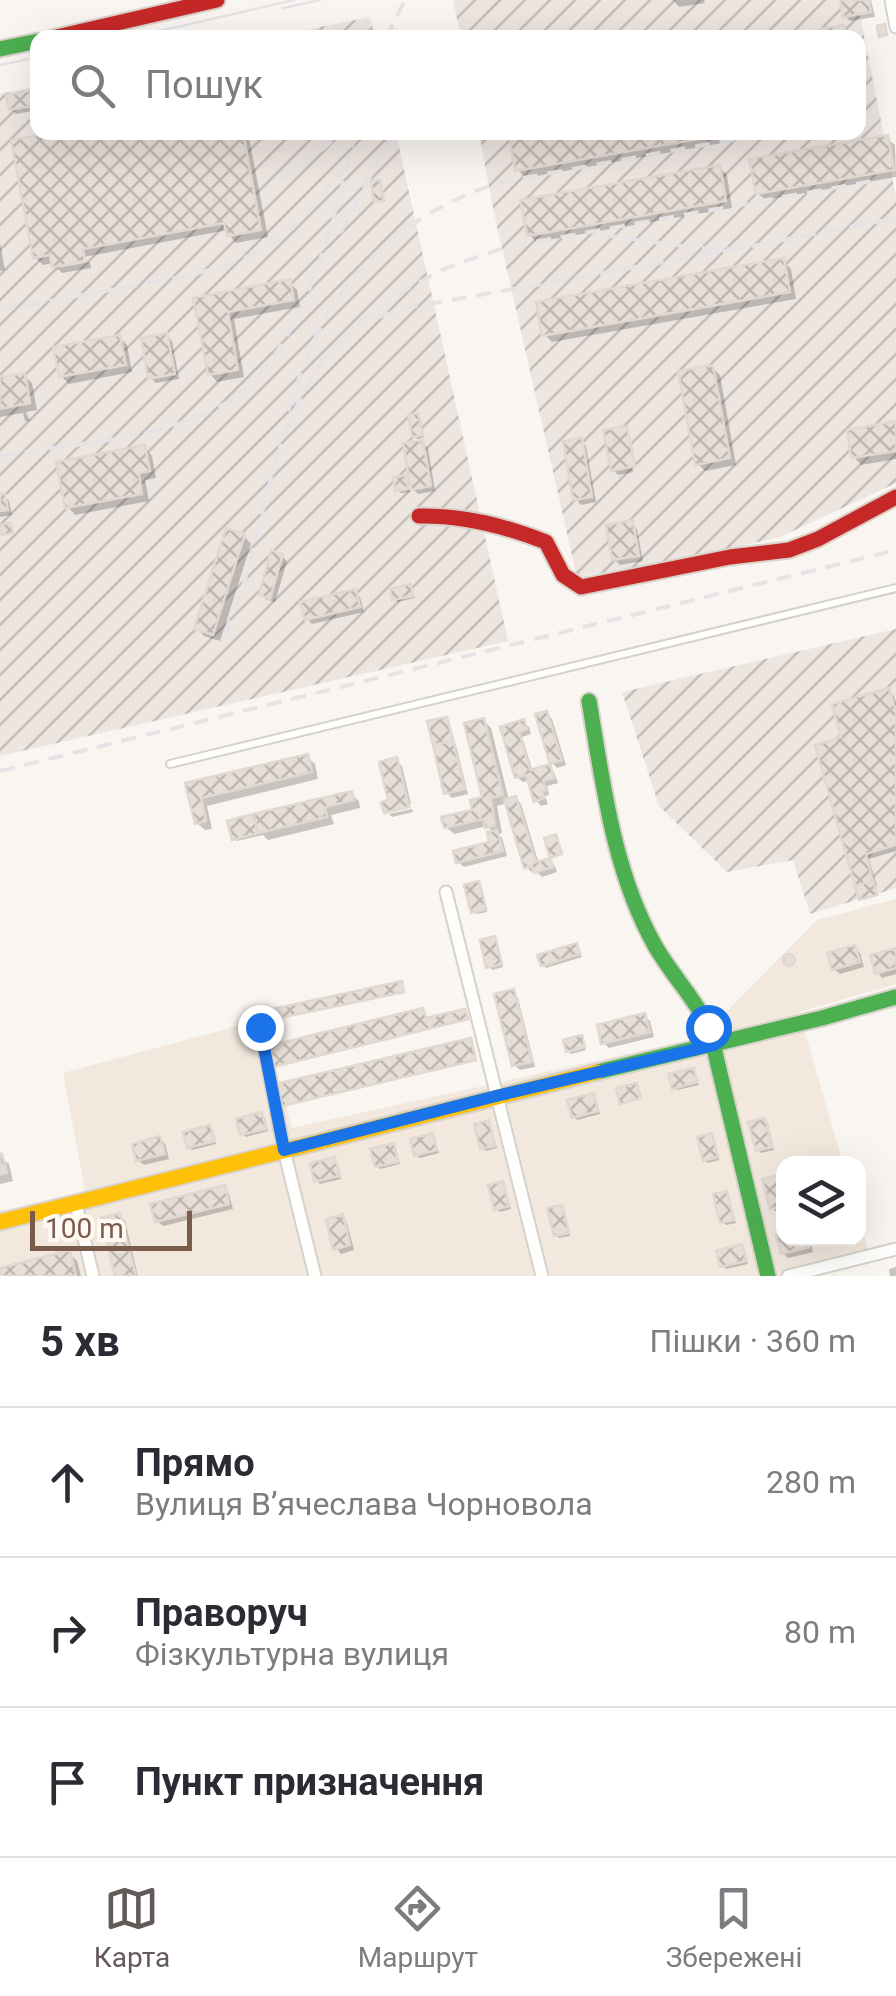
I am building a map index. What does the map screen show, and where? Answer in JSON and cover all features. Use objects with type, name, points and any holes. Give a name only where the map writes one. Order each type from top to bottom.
[{"type":"street","points":[[87,30],[217,0]]},
{"type":"street","points":[[890,0],[896,27]]},
{"type":"street","points":[[0,48],[30,42]]},
{"type":"street","points":[[419,516],[481,522],[546,542],[563,578],[581,588],[730,557],[789,550],[818,539],[896,497]]},
{"type":"street","points":[[589,701],[615,849],[656,946],[701,1010],[714,1045],[768,1276]]},
{"type":"street","points":[[446,892],[542,1276]]},
{"type":"street","points":[[0,1222],[896,997]]},
{"type":"street","points":[[260,1027],[284,1150],[315,1276]]},
{"type":"street","points":[[76,1204],[93,1276]]},
{"type":"street","points":[[788,1276],[896,1249]]},
{"type":"lane","points":[[170,764],[896,588]]},
{"type":"shaded area","points":[[453,0],[857,0],[863,30],[459,30]]},
{"type":"shaded area","points":[[370,17],[373,30],[306,30]]},
{"type":"shaded area","points":[[866,45],[896,197],[896,483],[780,537],[577,577],[480,140],[866,140]]},
{"type":"shaded area","points":[[30,88],[30,140],[398,140],[508,641],[0,756],[0,94]]},
{"type":"shaded area","points":[[896,629],[896,888],[810,914],[793,860],[727,872],[659,806],[622,692]]},
{"type":"shaded area","points":[[896,899],[896,984],[799,1012],[841,1156],[776,1156],[776,1246],[866,1246],[866,1243],[871,1261],[805,1276],[0,1276],[0,1211],[85,1191],[63,1073],[263,1019],[292,1128],[700,1038],[817,920]]},
{"type":"building","points":[[840,0],[869,0],[871,12],[843,17]]},
{"type":"building","points":[[885,24],[887,35],[879,37],[877,26]]},
{"type":"building","points":[[844,25],[845,30],[820,30]]},
{"type":"building","points":[[30,90],[30,106],[9,110],[6,95]]},
{"type":"building","points":[[888,135],[894,170],[756,194],[749,159]]},
{"type":"building","points":[[30,136],[30,140],[244,140],[261,230],[227,236],[224,223],[83,249],[85,261],[52,267],[50,255],[33,258],[11,140]]},
{"type":"building","points":[[510,140],[693,140],[515,171]]},
{"type":"building","points":[[720,165],[726,201],[527,236],[520,200]]},
{"type":"building","points":[[380,180],[384,201],[374,202],[371,181]]},
{"type":"building","points":[[784,258],[790,292],[542,336],[536,302]]},
{"type":"building","points":[[290,279],[294,300],[228,312],[238,370],[208,375],[193,298]]},
{"type":"building","points":[[167,333],[175,374],[148,379],[141,338]]},
{"type":"building","points":[[120,335],[126,365],[59,377],[53,347]]},
{"type":"building","points":[[713,365],[730,458],[695,465],[678,371]]},
{"type":"building","points":[[25,373],[30,403],[0,409],[0,377]]},
{"type":"building","points":[[418,413],[423,435],[412,437],[408,415]]},
{"type":"building","points":[[896,421],[896,451],[851,458],[847,430]]},
{"type":"building","points":[[627,426],[635,466],[611,471],[603,430]]},
{"type":"building","points":[[582,438],[592,497],[573,500],[563,441]]},
{"type":"building","points":[[423,440],[431,486],[411,490],[403,443]]},
{"type":"building","points":[[145,445],[150,471],[139,473],[142,494],[65,508],[56,462]]},
{"type":"building","points":[[406,475],[408,489],[395,491],[393,477]]},
{"type":"building","points":[[5,493],[8,510],[0,511],[0,494]]},
{"type":"building","points":[[633,520],[639,556],[612,560],[606,525]]},
{"type":"building","points":[[11,523],[13,533],[0,535],[0,525]]},
{"type":"building","points":[[226,528],[245,534],[213,635],[194,629]]},
{"type":"building","points":[[271,550],[283,554],[270,599],[259,595]]},
{"type":"building","points":[[411,584],[413,596],[392,600],[390,589]]},
{"type":"building","points":[[356,589],[360,607],[305,620],[300,602]]},
{"type":"building","points":[[889,688],[896,711],[896,845],[866,854],[873,881],[855,886],[815,745],[841,737],[832,704]]},
{"type":"building","points":[[547,711],[562,760],[550,764],[535,714]]},
{"type":"building","points":[[447,717],[453,741],[433,745],[427,721]]},
{"type":"building","points":[[484,718],[503,795],[491,798],[495,826],[485,828],[483,819],[444,828],[441,817],[472,810],[470,800],[482,797],[464,723]]},
{"type":"building","points":[[524,719],[527,729],[519,732],[530,770],[550,764],[554,778],[543,781],[544,798],[534,802],[526,775],[515,778],[500,727]]},
{"type":"building","points":[[453,741],[465,789],[444,794],[433,745]]},
{"type":"building","points":[[308,754],[312,772],[201,798],[206,821],[195,824],[185,783]]},
{"type":"building","points":[[397,757],[409,807],[384,813],[381,802],[388,800],[379,762]]},
{"type":"building","points":[[352,791],[354,800],[325,807],[327,817],[258,833],[253,814]]},
{"type":"building","points":[[516,796],[536,862],[550,858],[553,867],[534,873],[532,866],[524,868],[504,799]]},
{"type":"building","points":[[253,814],[258,833],[232,840],[227,821]]},
{"type":"building","points":[[497,830],[503,851],[456,863],[453,851],[489,842],[487,832]]},
{"type":"building","points":[[556,834],[562,854],[550,858],[544,838]]},
{"type":"building","points":[[479,881],[486,909],[471,913],[464,885]]},
{"type":"building","points":[[873,881],[877,895],[859,900],[855,886]]},
{"type":"building","points":[[495,936],[502,964],[486,968],[480,940]]},
{"type":"building","points":[[577,943],[580,954],[541,966],[537,955]]},
{"type":"building","points":[[855,945],[860,962],[832,970],[827,953]]},
{"type":"building","points":[[896,948],[896,968],[875,974],[870,955]]},
{"type":"building","points":[[784,955],[794,955],[794,965],[784,965]]},
{"type":"building","points":[[402,981],[404,992],[270,1020],[268,1010]]},
{"type":"building","points":[[514,989],[532,1062],[512,1066],[494,994]]},
{"type":"building","points":[[423,1008],[426,1018],[465,1009],[468,1019],[273,1067],[268,1046]]},
{"type":"building","points":[[645,1013],[650,1032],[601,1044],[597,1025]]},
{"type":"building","points":[[582,1035],[585,1047],[566,1052],[563,1040]]},
{"type":"building","points":[[471,1038],[476,1060],[282,1106],[276,1084]]},
{"type":"building","points":[[694,1068],[697,1082],[672,1089],[668,1074]]},
{"type":"building","points":[[637,1083],[641,1098],[620,1104],[616,1088]]},
{"type":"building","points":[[594,1093],[598,1111],[572,1118],[567,1100]]},
{"type":"building","points":[[262,1112],[266,1129],[240,1135],[236,1119]]},
{"type":"building","points":[[765,1118],[772,1147],[756,1151],[748,1122]]},
{"type":"building","points":[[489,1120],[495,1146],[480,1149],[474,1124]]},
{"type":"building","points":[[210,1125],[215,1141],[187,1148],[183,1132]]},
{"type":"building","points":[[433,1133],[437,1150],[414,1156],[410,1139]]},
{"type":"building","points":[[712,1133],[718,1157],[703,1161],[697,1137]]},
{"type":"building","points":[[160,1136],[165,1154],[136,1161],[132,1144]]},
{"type":"building","points":[[394,1143],[398,1162],[375,1167],[370,1149]]},
{"type":"building","points":[[0,1154],[7,1173],[0,1175]]},
{"type":"building","points":[[335,1157],[340,1176],[314,1182],[310,1163]]},
{"type":"building","points":[[776,1176],[776,1208],[770,1209],[762,1179]]},
{"type":"building","points":[[503,1181],[509,1206],[494,1210],[488,1185]]},
{"type":"building","points":[[225,1185],[229,1204],[155,1222],[150,1204]]},
{"type":"building","points":[[727,1191],[734,1220],[720,1223],[713,1194]]},
{"type":"building","points":[[562,1205],[569,1233],[554,1236],[547,1208]]},
{"type":"building","points":[[120,1213],[136,1276],[115,1276],[101,1218]]},
{"type":"building","points":[[343,1214],[350,1245],[333,1250],[326,1219]]},
{"type":"building","points":[[742,1244],[746,1261],[720,1267],[716,1251]]},
{"type":"building","points":[[779,1246],[809,1246],[809,1247],[781,1254]]},
{"type":"building","points":[[70,1250],[76,1276],[0,1276],[0,1268]]},
{"type":"tram line","points":[[164,30],[294,0]]},
{"type":"tram line","points":[[283,8],[320,0]]},
{"type":"tram line","points":[[0,65],[30,59]]},
{"type":"railway","points":[[390,30],[405,0]]},
{"type":"railway","points":[[279,178],[301,167],[333,140]]},
{"type":"railway","points":[[0,456],[167,427],[217,408],[247,387],[272,359],[310,287],[354,140]]},
{"type":"railway","points":[[340,233],[390,140]]},
{"type":"railway","points":[[288,411],[312,345],[337,298],[377,253],[425,216],[507,181],[730,140]]},
{"type":"railway","points":[[0,310],[230,264],[288,232],[339,174]]},
{"type":"railway","points":[[339,342],[370,314],[407,289],[446,268],[506,247],[878,180]]},
{"type":"railway","points":[[603,235],[696,248],[737,249],[896,218]]},
{"type":"railway","points":[[379,317],[407,308],[737,249]]},
{"type":"railway","points":[[276,458],[313,375],[335,346],[349,335]]},
{"type":"railway","points":[[225,634],[245,580],[279,446]]},
{"type":"railway","points":[[0,771],[896,550]]},
{"type":"traffic: fast","points":[[0,49],[30,43]]},
{"type":"traffic: fast","points":[[589,701],[611,826],[640,916],[709,1027],[768,1276]]},
{"type":"traffic: fast","points":[[597,1072],[896,997]]},
{"type":"traffic: slow","points":[[0,1222],[597,1072]]},
{"type":"traffic: jam","points":[[87,30],[217,0]]},
{"type":"traffic: jam","points":[[419,516],[484,523],[546,542],[563,575],[581,587],[730,557],[789,550],[818,539],[896,497]]},
{"type":"route","points":[[260,1027],[284,1150],[714,1045],[708,1027]]}]
